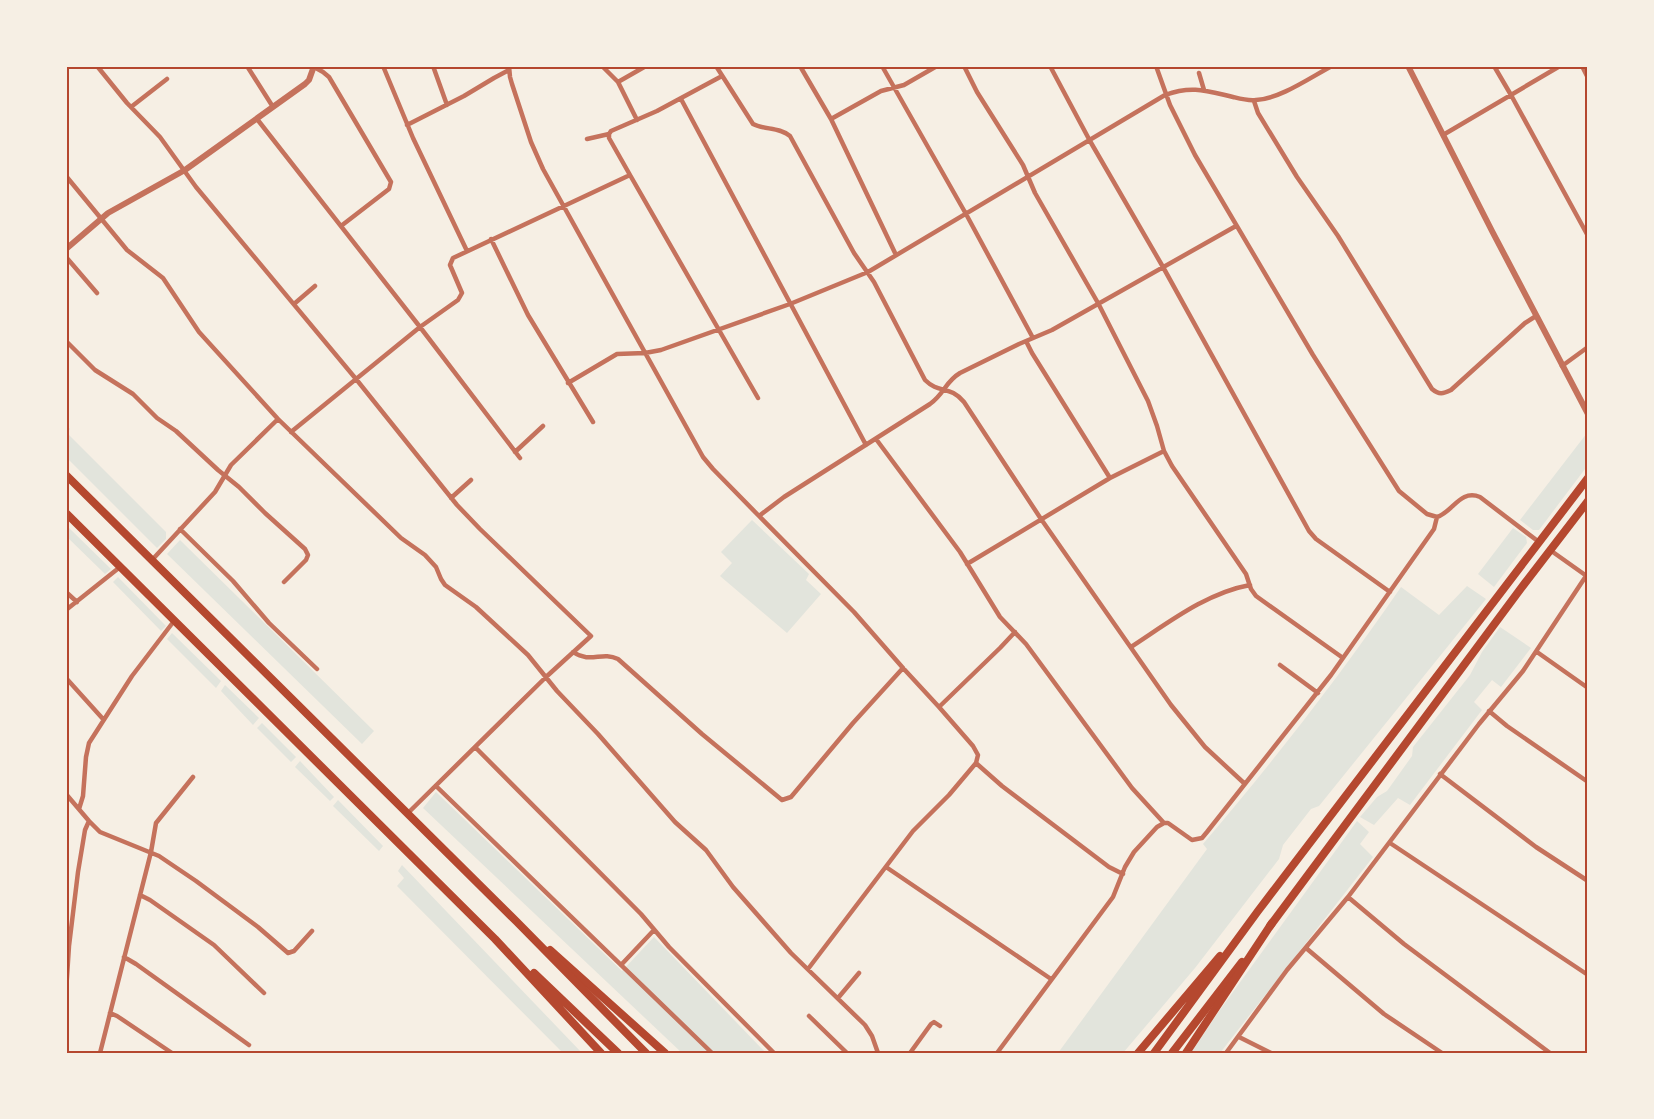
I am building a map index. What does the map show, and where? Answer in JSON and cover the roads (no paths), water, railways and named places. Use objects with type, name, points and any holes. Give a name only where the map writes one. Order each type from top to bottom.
[{"type":"highway","points":[[66,475],[646,1053]]},
{"type":"highway","points":[[66,513],[495,939],[601,1053]]},
{"type":"highway","points":[[1186,1053],[1272,923]]},
{"type":"highway","points":[[495,939],[557,994],[618,1053]]},
{"type":"main road","points":[[1154,1053],[1258,911],[1588,478]]},
{"type":"main road","points":[[1172,1053],[1588,501]]},
{"type":"main road","points":[[1138,1053],[1258,911]]},
{"type":"main road","points":[[516,921],[665,1053]]},
{"type":"street","points":[[97,66],[160,137],[211,204],[452,498],[480,529],[591,636],[546,677],[407,814]]},
{"type":"street","points":[[247,66],[273,107]]},
{"type":"street","points":[[66,249],[118,207],[185,170],[257,119],[309,80],[314,66],[329,77],[391,182],[389,189],[341,226]]},
{"type":"street","points":[[383,66],[407,125],[467,251]]},
{"type":"street","points":[[433,66],[447,105]]},
{"type":"street","points":[[602,66],[618,82],[637,120]]},
{"type":"street","points":[[618,82],[646,66]]},
{"type":"street","points":[[716,66],[753,124],[758,127],[781,130],[790,136],[854,253],[881,295],[925,380],[930,385],[954,391],[964,402],[1041,519],[1172,705],[1196,736],[1245,784]]},
{"type":"street","points":[[800,66],[831,119],[896,255]]},
{"type":"street","points":[[882,66],[1033,338]]},
{"type":"street","points":[[831,119],[881,91],[904,85],[937,66]]},
{"type":"street","points":[[964,66],[977,92],[1023,165],[1035,194],[1098,303],[1148,401],[1164,451],[1172,466],[1246,574],[1256,596],[1343,658]]},
{"type":"street","points":[[1050,66],[1312,535],[1390,592]]},
{"type":"street","points":[[1156,66],[1165,95],[1195,155],[1313,355],[1399,491],[1427,514],[1437,517],[1465,496],[1475,495],[1539,542]]},
{"type":"street","points":[[568,383],[617,354],[661,350],[790,304],[868,272],[1165,95],[1184,89],[1204,90],[1254,101],[1272,97],[1332,66]]},
{"type":"street","points":[[1408,66],[1588,414]]},
{"type":"street","points":[[1494,66],[1588,236]]},
{"type":"street","points":[[1443,135],[1560,66]]},
{"type":"street","points":[[1582,66],[1588,78]]},
{"type":"street","points":[[407,125],[447,105],[509,68],[512,84],[536,155],[703,457],[837,593],[976,750],[978,760],[976,764],[913,831],[808,969]]},
{"type":"street","points":[[1199,73],[1204,90]]},
{"type":"street","points":[[587,139],[609,134],[722,76]]},
{"type":"street","points":[[131,107],[167,79]]},
{"type":"street","points":[[681,99],[866,445]]},
{"type":"street","points":[[1254,101],[1258,113],[1297,177],[1338,236],[1432,389],[1437,393],[1444,394],[1451,390],[1525,323],[1536,316]]},
{"type":"street","points":[[257,119],[520,458]]},
{"type":"street","points":[[609,134],[609,138],[758,399]]},
{"type":"street","points":[[291,432],[460,297],[462,293],[450,265],[453,258],[630,175]]},
{"type":"street","points":[[66,176],[100,220],[134,257],[163,278],[199,332],[278,419],[401,538],[425,555],[436,567],[446,585],[477,607],[528,656],[675,822],[706,850],[733,887],[791,953],[869,1030],[878,1053]]},
{"type":"street","points":[[759,516],[784,497],[930,404],[941,395],[952,378],[960,372],[1052,330],[1236,226]]},
{"type":"street","points":[[491,239],[528,315],[592,422]]},
{"type":"street","points":[[66,257],[97,294]]},
{"type":"street","points":[[294,304],[315,286]]},
{"type":"street","points":[[66,341],[95,370],[140,400],[176,431],[239,486],[305,549],[308,555],[306,560],[284,582]]},
{"type":"street","points":[[1026,341],[1110,477]]},
{"type":"street","points":[[1562,366],[1588,348]]},
{"type":"street","points":[[152,560],[215,492],[235,460],[278,419]]},
{"type":"street","points":[[515,452],[543,426]]},
{"type":"street","points":[[876,439],[960,552],[1000,617],[1043,666],[1131,788],[1164,823],[1173,825],[1192,840],[1202,838],[1318,693],[1434,529],[1437,517]]},
{"type":"street","points":[[967,564],[1110,477],[1164,451]]},
{"type":"street","points":[[452,498],[471,480]]},
{"type":"street","points":[[180,528],[233,581],[269,623],[317,669]]},
{"type":"street","points":[[1226,1053],[1305,948],[1390,843],[1440,774],[1523,671],[1587,577],[1550,550]]},
{"type":"street","points":[[66,610],[120,567]]},
{"type":"street","points":[[1131,647],[1202,602],[1236,588],[1250,585]]},
{"type":"street","points":[[66,592],[77,602]]},
{"type":"street","points":[[79,809],[83,796],[87,750],[103,720],[132,676],[175,621]]},
{"type":"street","points":[[939,707],[1015,632]]},
{"type":"street","points":[[573,652],[584,658],[606,655],[618,658],[702,734],[782,800],[791,797],[903,668]]},
{"type":"street","points":[[1537,652],[1588,688]]},
{"type":"street","points":[[1280,665],[1318,693]]},
{"type":"street","points":[[66,678],[103,720]]},
{"type":"street","points":[[1489,711],[1588,782]]},
{"type":"street","points":[[475,747],[641,914],[669,947],[774,1053]]},
{"type":"street","points":[[976,764],[1082,847],[1109,867],[1123,874]]},
{"type":"street","points":[[1440,774],[1536,847],[1588,882]]},
{"type":"street","points":[[100,1053],[156,824],[193,777]]},
{"type":"street","points":[[436,786],[712,1053]]},
{"type":"street","points":[[66,794],[100,832],[151,852],[196,881],[258,927],[288,953],[294,951],[312,931]]},
{"type":"street","points":[[66,992],[68,945],[79,863],[89,821]]},
{"type":"street","points":[[998,1053],[1113,897],[1134,852],[1152,831],[1164,823]]},
{"type":"street","points":[[1390,843],[1588,975]]},
{"type":"street","points":[[886,867],[1051,979]]},
{"type":"street","points":[[140,895],[214,945],[264,993]]},
{"type":"street","points":[[1348,897],[1404,945],[1550,1053]]},
{"type":"street","points":[[621,965],[654,930]]},
{"type":"street","points":[[1305,948],[1384,1014],[1442,1053]]},
{"type":"street","points":[[124,957],[249,1045]]},
{"type":"street","points":[[838,998],[859,973]]},
{"type":"street","points":[[110,1013],[172,1053]]},
{"type":"street","points":[[809,1016],[847,1053]]},
{"type":"street","points":[[910,1053],[931,1024],[934,1022],[940,1026]]},
{"type":"street","points":[[1239,1036],[1270,1053]]},
{"type":"street","points":[[157,1053],[162,1046]]}]
